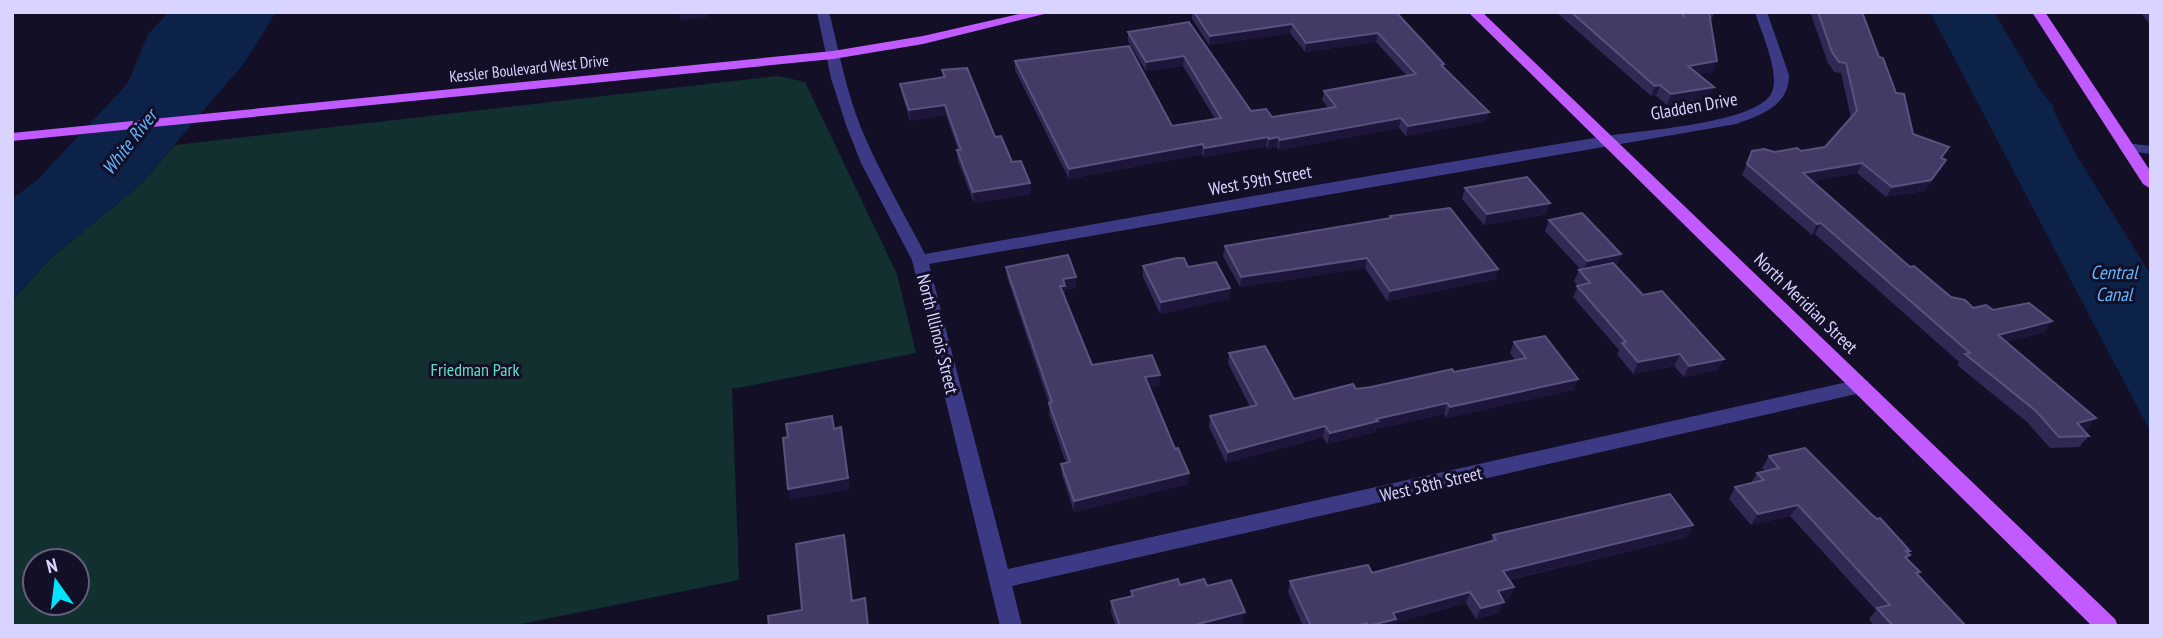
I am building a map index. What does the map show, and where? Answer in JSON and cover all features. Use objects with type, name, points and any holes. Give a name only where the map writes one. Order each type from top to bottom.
[{"type":"main road","name":"Kessler Boulevard West Drive","points":[[12,138],[833,55],[923,40],[1046,12]]},
{"type":"main road","name":"North Meridian Street","points":[[1474,12],[2107,626]]},
{"type":"main road","points":[[2038,12],[2151,184]]},
{"type":"street","name":"North Illinois Street","points":[[823,12],[841,89],[861,144],[920,260],[1012,626]]},
{"type":"street","name":"Gladden Drive","points":[[1607,140],[1731,121],[1766,107],[1782,86],[1782,75],[1761,12]]},
{"type":"street","name":"West 59th Street","points":[[920,260],[1607,140]]},
{"type":"street","points":[[2126,147],[2151,150]]},
{"type":"street","name":"West 58th Street","points":[[1000,580],[1861,386]]},
{"type":"green space","name":"Friedman Park","points":[[778,76],[805,82],[897,274],[916,353],[732,389],[739,580],[511,626],[12,626],[12,301],[51,258],[141,184],[175,145]]},
{"type":"water","name":"White River","points":[[169,12],[276,12],[245,62],[141,184],[51,258],[12,301],[12,199],[37,180],[128,83],[148,34]]},
{"type":"water","name":"Central Canal","points":[[1930,12],[1994,12],[2042,93],[2053,105],[2075,153],[2151,275],[2151,433]]},
{"type":"building","points":[[1194,12],[1396,12],[1444,64],[1441,65],[1489,112],[1408,126],[1401,118],[1280,140],[1278,137],[1268,137],[1204,148],[1203,144],[1069,169],[1015,61],[1129,46],[1172,126],[1221,118],[1184,56],[1146,62],[1128,32],[1189,22],[1251,111],[1266,109],[1272,117],[1336,107],[1324,91],[1416,74],[1378,33],[1306,43],[1292,24],[1210,36]]},
{"type":"building","points":[[1571,12],[1680,12],[1684,16],[1683,12],[1709,12],[1717,61],[1688,66],[1714,87],[1671,94],[1660,85],[1655,86]]},
{"type":"building","points":[[1818,12],[1862,12],[1896,93],[1904,94],[1913,134],[1949,147],[1941,158],[1946,160],[1931,180],[1892,187],[1862,163],[1803,173],[1910,267],[1914,266],[1951,297],[1965,300],[1973,308],[1986,305],[1993,310],[2029,303],[2052,321],[1998,335],[2096,418],[2077,423],[2089,436],[2059,437],[2036,411],[1965,354],[1970,353],[1821,223],[1817,224],[1747,164],[1752,151],[1764,149],[1775,152],[1797,148],[1801,151],[1825,147],[1857,111],[1846,63],[1839,62],[1832,52]]},
{"type":"building","points":[[967,68],[995,137],[1001,136],[1012,162],[1021,161],[1030,183],[973,192],[957,150],[961,150],[945,105],[909,110],[900,84],[945,77],[942,70]]},
{"type":"building","points":[[1527,177],[1550,203],[1487,214],[1465,188]]},
{"type":"building","points":[[1450,208],[1498,269],[1390,291],[1367,258],[1241,277],[1225,246],[1391,218],[1390,216]]},
{"type":"building","points":[[1582,213],[1621,254],[1587,261],[1549,220]]},
{"type":"building","points":[[1068,255],[1076,277],[1063,279],[1065,286],[1060,286],[1092,365],[1152,355],[1160,375],[1145,377],[1175,449],[1178,448],[1189,473],[1074,501],[1061,464],[1070,462],[1006,267]]},
{"type":"building","points":[[1184,258],[1188,267],[1216,262],[1230,288],[1161,302],[1143,266]]},
{"type":"building","points":[[1613,263],[1643,295],[1662,291],[1724,359],[1689,366],[1680,354],[1638,362],[1622,343],[1626,342],[1577,286],[1590,283],[1579,270]]},
{"type":"building","points":[[1545,336],[1578,379],[1450,407],[1447,403],[1376,419],[1378,421],[1330,433],[1325,426],[1228,452],[1210,416],[1257,405],[1229,353],[1265,346],[1294,399],[1353,384],[1356,389],[1371,387],[1452,369],[1454,372],[1526,358],[1514,342]]},
{"type":"building","points":[[832,416],[834,429],[841,427],[848,478],[788,489],[783,438],[788,437],[786,424]]},
{"type":"building","points":[[1805,448],[1870,513],[1877,519],[1880,518],[1910,551],[1906,551],[1910,555],[1905,557],[1920,572],[1916,573],[1966,626],[1893,626],[1877,608],[1890,605],[1798,505],[1758,514],[1735,487],[1764,480],[1757,473],[1779,468],[1769,456]]},
{"type":"building","points":[[1670,494],[1693,525],[1503,571],[1514,587],[1498,591],[1504,602],[1481,608],[1470,592],[1393,613],[1396,619],[1368,626],[1367,623],[1354,626],[1311,626],[1290,581],[1368,565],[1372,573],[1496,540],[1493,535]]},
{"type":"building","points":[[844,535],[852,601],[865,598],[868,626],[769,626],[768,616],[802,610],[796,544]]},
{"type":"building","points":[[1178,579],[1180,585],[1204,579],[1207,586],[1231,580],[1245,612],[1198,624],[1199,626],[1120,626],[1111,601],[1133,596],[1131,591]]}]
